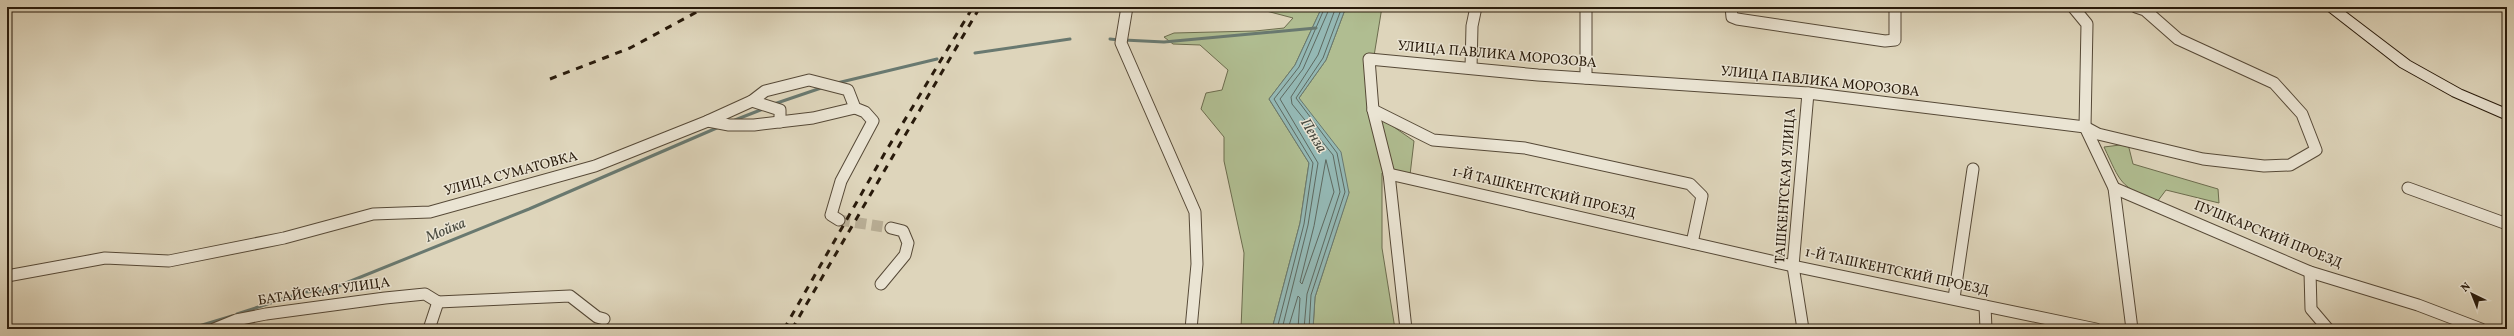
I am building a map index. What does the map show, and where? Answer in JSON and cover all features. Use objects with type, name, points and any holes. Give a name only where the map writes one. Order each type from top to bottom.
[{"type":"street","points":[[1127,7],[1122,39],[1195,212],[1197,264],[1191,329]]},
{"type":"street","points":[[1471,68],[1472,26],[1476,7]]},
{"type":"street","points":[[1586,7],[1586,78]]},
{"type":"street","points":[[1731,7],[1732,17],[1737,19],[1885,41],[1895,40],[1895,7]]},
{"type":"street","points":[[2073,7],[2087,24],[2085,127],[2114,188],[2132,329]]},
{"type":"street","name":"УЛИЦА ПАВЛИКА МОРОЗОВА","points":[[1373,110],[1368,59],[1586,78],[1808,93],[2085,127],[2098,134],[2203,159],[2264,166],[2290,165],[2316,150],[2302,114],[2274,83],[2178,39],[2145,10],[2136,7]]},
{"type":"street","points":[[2330,7],[2405,64],[2457,93],[2507,115]]},
{"type":"street","name":"УЛИЦА СУМАТОВКА","points":[[7,276],[105,258],[169,261],[284,238],[373,214],[430,212],[595,166],[708,121],[752,101],[765,91],[810,80],[848,90],[855,108]]},
{"type":"street","name":"ТАШКЕНТСКАЯ УЛИЦА","points":[[1803,329],[1793,266],[1808,93]]},
{"type":"street","points":[[752,101],[780,110],[780,122]]},
{"type":"street","points":[[708,121],[729,125],[754,125],[838,114],[855,108],[865,112],[873,121],[841,181],[831,214],[839,220]]},
{"type":"street","points":[[1373,110],[1388,174],[1406,329]]},
{"type":"street","points":[[1373,110],[1433,140],[1525,148],[1690,184],[1702,196],[1692,243]]},
{"type":"street","points":[[1954,298],[1973,169]]},
{"type":"street","name":"1-Й ТАШКЕНТСКИЙ ПРОЕЗД","points":[[1388,174],[1793,266],[1954,298],[1985,306],[2096,329]]},
{"type":"street","name":"ПУШКАРСКИЙ ПРОЕЗД","points":[[2114,188],[2310,272],[2418,305],[2481,329]]},
{"type":"street","points":[[2408,188],[2507,224]]},
{"type":"street","points":[[881,284],[905,255],[908,243],[903,231],[891,228]]},
{"type":"street","points":[[2310,272],[2311,310],[2328,329]]},
{"type":"street","name":"БАТАЙСКАЯ УЛИЦА","points":[[214,329],[236,320],[266,314],[385,298],[425,294],[438,302]]},
{"type":"street","points":[[429,329],[438,302],[570,296],[597,317],[604,319]]},
{"type":"street","points":[[1985,306],[1986,329]]},
{"type":"green space","points":[[1251,7],[1322,7],[1295,65],[1269,99],[1309,163],[1300,223],[1272,329],[1241,329],[1244,253],[1224,161],[1224,137],[1201,109],[1206,93],[1222,90],[1228,70],[1200,45],[1173,44],[1164,37],[1174,33],[1255,31],[1284,28],[1293,18]]},
{"type":"green space","points":[[1346,7],[1382,7],[1374,56],[1364,58],[1368,109],[1414,141],[1410,175],[1382,173],[1382,248],[1395,329],[1313,329],[1315,297],[1349,192],[1299,98],[1326,60]]},
{"type":"green space","points":[[2128,144],[2133,164],[2218,189],[2219,203],[2166,190],[2157,202],[2135,192],[2118,176],[2104,147]]},
{"type":"water","name":"Пенза","points":[[1322,7],[1346,7],[1326,60],[1299,98],[1341,152],[1349,193],[1315,297],[1313,329],[1272,329],[1300,223],[1309,163],[1269,99],[1295,65]]},
{"type":"waterway","points":[[1124,40],[1164,42],[1316,28]]},
{"type":"waterway","points":[[975,53],[1070,39]]},
{"type":"waterway","points":[[1110,39],[1119,40]]},
{"type":"waterway","points":[[837,83],[937,59]]},
{"type":"waterway","points":[[774,104],[824,87]]},
{"type":"waterway","points":[[735,120],[763,109]]},
{"type":"waterway","name":"Мойка","points":[[237,314],[304,292],[326,291],[529,209],[719,127]]},
{"type":"waterway","name":"Мойка","points":[[189,329],[232,316]]},
{"type":"tunnel","points":[[839,220],[891,228]]},
{"type":"railway","points":[[550,79],[630,48],[706,7]]},
{"type":"railway","points":[[784,329],[886,151],[973,7]]},
{"type":"railway","points":[[792,329],[980,7]]}]
